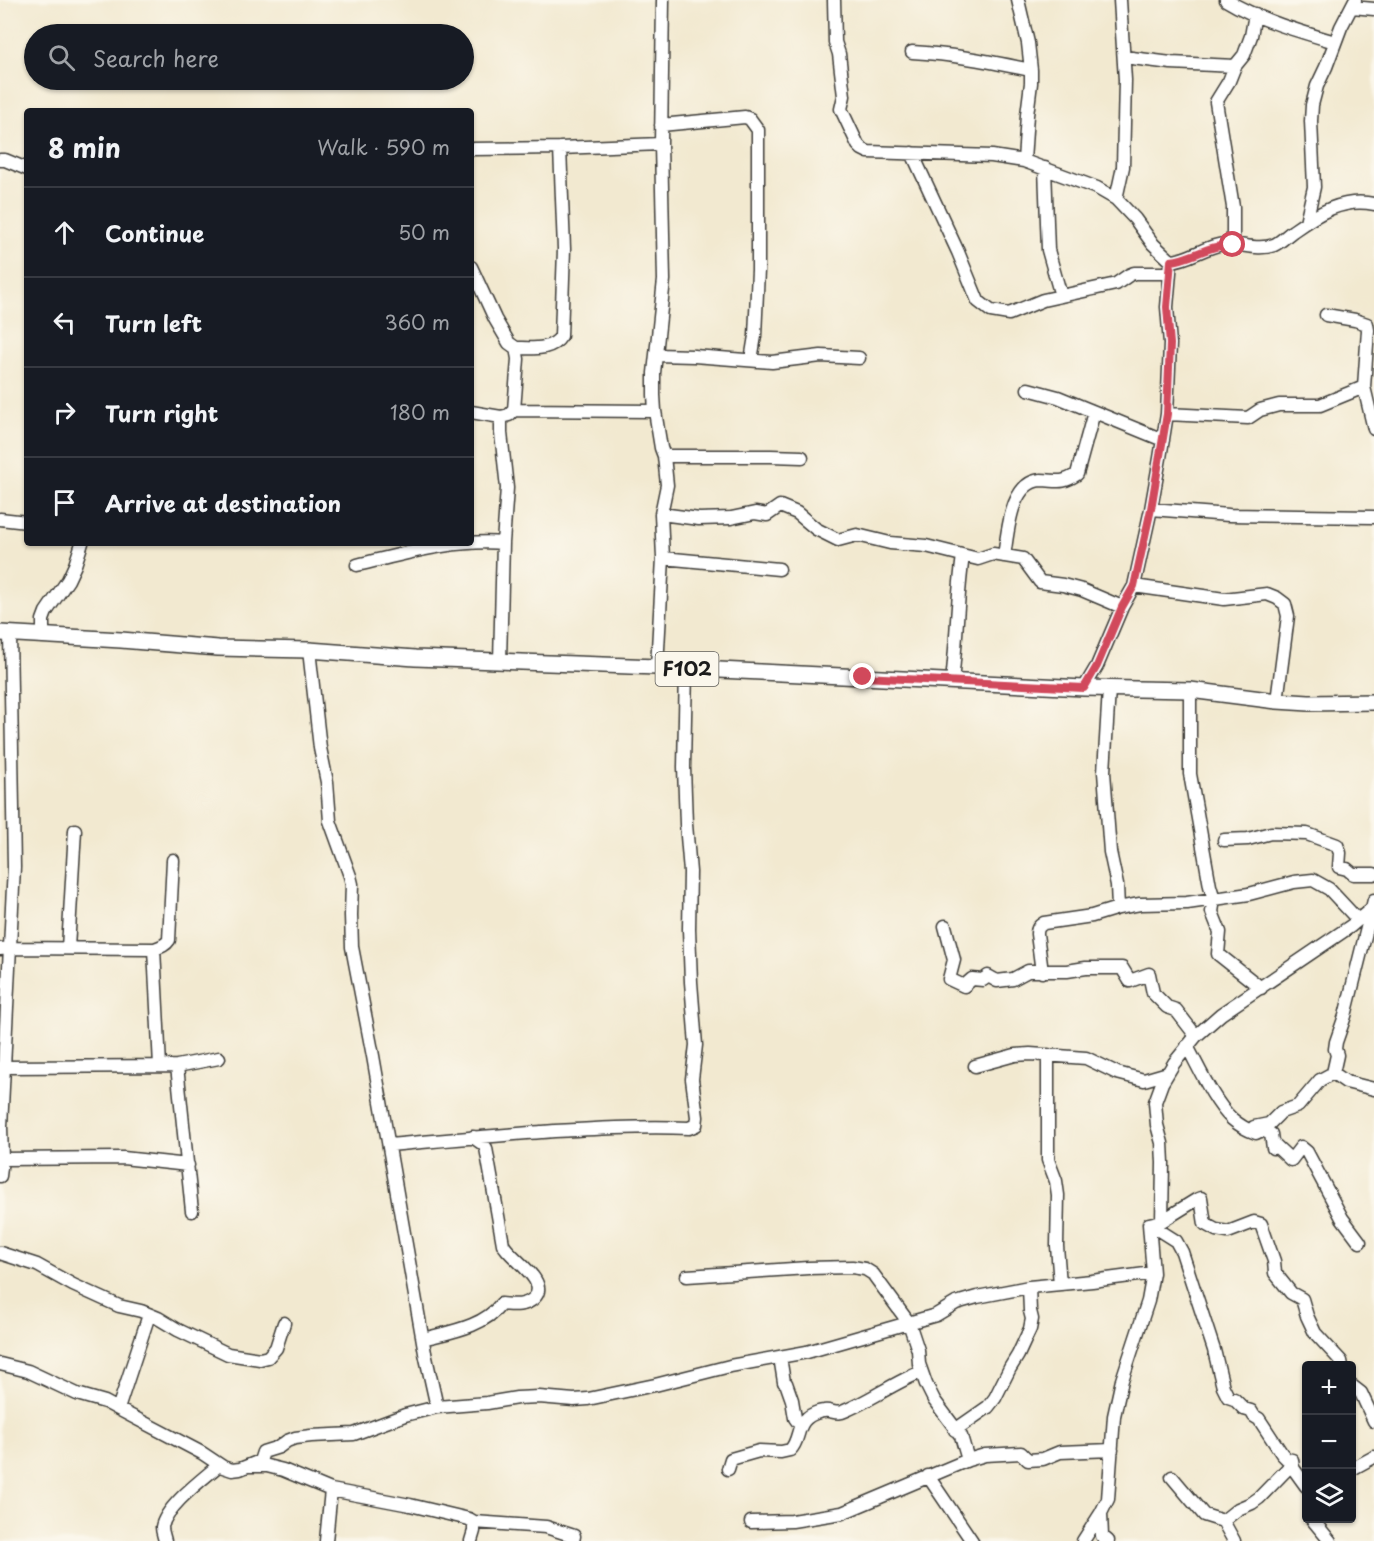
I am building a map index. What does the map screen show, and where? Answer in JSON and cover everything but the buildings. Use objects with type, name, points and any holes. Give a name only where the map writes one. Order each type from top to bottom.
[{"type":"main road","name":"F102","points":[[5,633],[121,639],[218,648],[309,650],[415,658],[657,667],[1084,688],[1190,690],[1309,703],[1374,702]]},
{"type":"street","points":[[657,667],[663,558],[661,514],[667,484],[654,395],[664,280],[661,144],[663,0]]},
{"type":"street","points":[[834,0],[835,42],[839,54],[844,96],[842,109],[862,149],[868,152],[992,156],[1024,161],[1045,168],[1097,188],[1116,199],[1135,219],[1170,267],[1167,307],[1170,344],[1167,414],[1151,509],[1134,586],[1122,607],[1104,652],[1084,688]]},
{"type":"street","points":[[1018,0],[1028,43],[1031,70],[1024,161]]},
{"type":"street","points":[[1116,199],[1123,167],[1125,80],[1120,0]]},
{"type":"street","points":[[1226,0],[1240,4],[1255,14],[1288,28],[1335,42]]},
{"type":"street","points":[[1306,222],[1314,187],[1311,121],[1317,86],[1344,20],[1354,3],[1374,9]]},
{"type":"street","points":[[1233,245],[1233,207],[1216,102],[1235,66],[1244,55],[1251,36],[1255,14]]},
{"type":"street","points":[[912,52],[938,53],[1031,70]]},
{"type":"street","points":[[1124,57],[1171,63],[1235,66]]},
{"type":"street","points":[[661,126],[745,117],[750,119],[758,130],[758,270],[752,360]]},
{"type":"street","points":[[474,149],[661,144]]},
{"type":"street","points":[[474,274],[509,343],[516,348],[551,346],[558,342],[561,336],[564,241],[560,148]]},
{"type":"street","points":[[912,153],[978,301],[991,311],[1010,314],[1043,300],[1116,284],[1134,273],[1170,267],[1178,261],[1222,244],[1263,248],[1278,244],[1328,208],[1358,201],[1374,204]]},
{"type":"street","points":[[0,160],[24,168]]},
{"type":"street","points":[[1045,168],[1048,250],[1061,296]]},
{"type":"street","points":[[1326,315],[1367,324],[1364,387],[1374,429]]},
{"type":"street","points":[[474,412],[501,417],[509,415],[514,410],[518,360],[516,348]]},
{"type":"street","points":[[656,355],[771,362],[821,356],[859,358]]},
{"type":"street","points":[[1167,414],[1248,418],[1260,410],[1279,405],[1320,405],[1364,387]]},
{"type":"street","points":[[1028,389],[1058,397],[1163,440]]},
{"type":"street","points":[[514,410],[655,411]]},
{"type":"street","points":[[1004,556],[1011,515],[1019,494],[1025,486],[1031,483],[1040,480],[1059,482],[1068,480],[1077,474],[1094,412]]},
{"type":"street","points":[[501,417],[507,488],[502,543],[501,662]]},
{"type":"street","points":[[664,456],[802,457]]},
{"type":"street","points":[[661,514],[699,519],[731,518],[755,513],[767,515],[780,506],[797,513],[816,529],[838,540],[857,535],[890,543],[926,546],[978,559],[993,554],[1023,559],[1040,582],[1082,590],[1122,607]]},
{"type":"street","points":[[1151,509],[1229,515],[1374,518]]},
{"type":"street","points":[[0,519],[24,522]]},
{"type":"street","points":[[474,543],[502,543]]},
{"type":"street","points":[[43,635],[46,612],[68,580],[81,546]]},
{"type":"street","points":[[357,565],[429,546]]},
{"type":"street","points":[[952,681],[963,556]]},
{"type":"street","points":[[663,558],[778,569]]},
{"type":"street","points":[[1134,586],[1224,599],[1267,594],[1285,604],[1288,616],[1277,700]]},
{"type":"street","points":[[0,1176],[5,948],[14,867],[5,633]]},
{"type":"street","points":[[309,650],[330,821],[352,884],[352,946],[437,1407]]},
{"type":"street","points":[[389,1145],[636,1126],[689,1128],[696,1125],[692,1079],[696,1045],[691,982],[690,872],[684,767],[686,669]]},
{"type":"street","points":[[1109,689],[1104,772],[1110,852],[1117,885],[1118,908]]},
{"type":"street","points":[[1190,690],[1190,774],[1214,900],[1212,912],[1220,932],[1218,954],[1261,988]]},
{"type":"street","points":[[68,948],[75,830]]},
{"type":"street","points":[[1224,840],[1248,839],[1271,833],[1307,834],[1337,844],[1340,853],[1339,867],[1353,874],[1374,874]]},
{"type":"street","points":[[5,948],[154,949],[162,947],[169,940],[173,860]]},
{"type":"street","points":[[1042,972],[1037,934],[1039,926],[1044,923],[1092,916],[1140,904],[1214,900],[1249,894],[1294,882],[1313,880],[1329,889],[1358,920]]},
{"type":"street","points":[[1162,1221],[1162,1143],[1157,1125],[1155,1102],[1168,1073],[1187,1046],[1221,1014],[1358,920],[1373,905]]},
{"type":"street","points":[[1245,1129],[1269,1124],[1281,1112],[1298,1106],[1320,1080],[1333,1072],[1337,1055],[1336,1042],[1345,1017],[1373,905]]},
{"type":"street","points":[[945,926],[954,960],[949,980],[964,987],[972,979],[983,981],[988,976],[997,981],[1013,979],[1028,971],[1122,968],[1130,981],[1149,974],[1153,993],[1167,1007],[1176,1010],[1196,1036]]},
{"type":"street","points":[[154,949],[160,1066]]},
{"type":"street","points":[[1187,1046],[1217,1099],[1231,1118],[1245,1129],[1256,1133],[1262,1130],[1271,1134],[1273,1148],[1276,1146],[1291,1160],[1301,1147],[1306,1152],[1342,1218],[1360,1242]]},
{"type":"street","points":[[975,1066],[1015,1055],[1048,1055],[1086,1058],[1117,1073],[1144,1080],[1168,1073]]},
{"type":"street","points":[[1048,1055],[1048,1160],[1056,1181],[1058,1195],[1057,1246],[1060,1284]]},
{"type":"street","points":[[3,1063],[177,1066],[219,1058]]},
{"type":"street","points":[[177,1066],[192,1211]]},
{"type":"street","points":[[1333,1072],[1346,1082],[1374,1089]]},
{"type":"street","points":[[423,1339],[462,1329],[494,1313],[501,1304],[515,1306],[528,1302],[537,1292],[536,1280],[532,1274],[509,1253],[503,1244],[486,1148],[473,1137]]},
{"type":"street","points":[[2,1159],[123,1158],[188,1165]]},
{"type":"street","points":[[1149,1224],[1162,1221],[1202,1198],[1205,1224],[1216,1230],[1228,1232],[1254,1222],[1261,1224],[1274,1261],[1275,1273],[1291,1293],[1302,1299],[1315,1333],[1341,1361]]},
{"type":"street","points":[[1083,1541],[1108,1499],[1114,1416],[1122,1380],[1148,1301],[1153,1273],[1149,1224]]},
{"type":"street","points":[[1149,1224],[1176,1241],[1182,1252],[1228,1397],[1234,1399],[1244,1409],[1251,1411],[1259,1419],[1282,1454],[1292,1460],[1293,1468],[1302,1480]]},
{"type":"street","points":[[0,1253],[37,1265],[73,1285],[120,1306],[149,1315],[228,1354],[260,1359],[268,1357],[276,1348],[284,1323]]},
{"type":"street","points":[[687,1276],[852,1267],[865,1269],[873,1274],[909,1323],[918,1350],[921,1372],[934,1400],[961,1437],[968,1460]]},
{"type":"street","points":[[0,1364],[28,1371],[77,1394],[105,1402],[219,1465],[232,1470],[240,1470],[260,1461],[263,1452],[279,1447],[295,1438],[354,1434],[405,1415],[437,1407],[528,1398],[588,1399],[730,1366],[807,1352],[936,1315],[956,1303],[1029,1287],[1153,1273]]},
{"type":"street","points":[[955,1430],[988,1407],[1018,1355],[1032,1319],[1029,1287]]},
{"type":"street","points":[[118,1409],[149,1315]]},
{"type":"street","points":[[780,1357],[784,1382],[792,1400],[795,1418],[805,1420],[824,1411],[838,1413],[865,1402],[902,1380],[921,1372]]},
{"type":"street","points":[[1356,1390],[1361,1394],[1374,1421]]},
{"type":"street","points":[[728,1469],[731,1459],[759,1451],[790,1450],[805,1420]]},
{"type":"street","points":[[751,1522],[792,1521],[842,1514],[928,1476],[985,1455],[1021,1453],[1028,1460],[1043,1459],[1060,1452],[1112,1450]]},
{"type":"street","points":[[1356,1467],[1374,1457]]},
{"type":"street","points":[[1223,1521],[1238,1509],[1259,1498],[1292,1464]]},
{"type":"street","points":[[165,1541],[162,1530],[164,1519],[173,1506],[219,1465]]},
{"type":"street","points":[[251,1466],[267,1466],[283,1470],[331,1490],[410,1505],[470,1519],[474,1522],[546,1527],[574,1536],[573,1541]]},
{"type":"street","points":[[928,1476],[972,1541]]},
{"type":"street","points":[[1172,1477],[1204,1515],[1223,1521],[1234,1541]]},
{"type":"street","points":[[315,1478],[331,1490]]},
{"type":"street","points":[[326,1541],[331,1490]]},
{"type":"street","points":[[1101,1513],[1102,1536],[1108,1541]]},
{"type":"street","points":[[471,1541],[474,1522]]},
{"type":"street","points":[[1315,1523],[1330,1541]]},
{"type":"route","points":[[863,677],[1084,688],[1104,652],[1122,607],[1134,586],[1151,509],[1167,414],[1170,344],[1167,307],[1171,261],[1178,261],[1222,244],[1233,245]]}]
